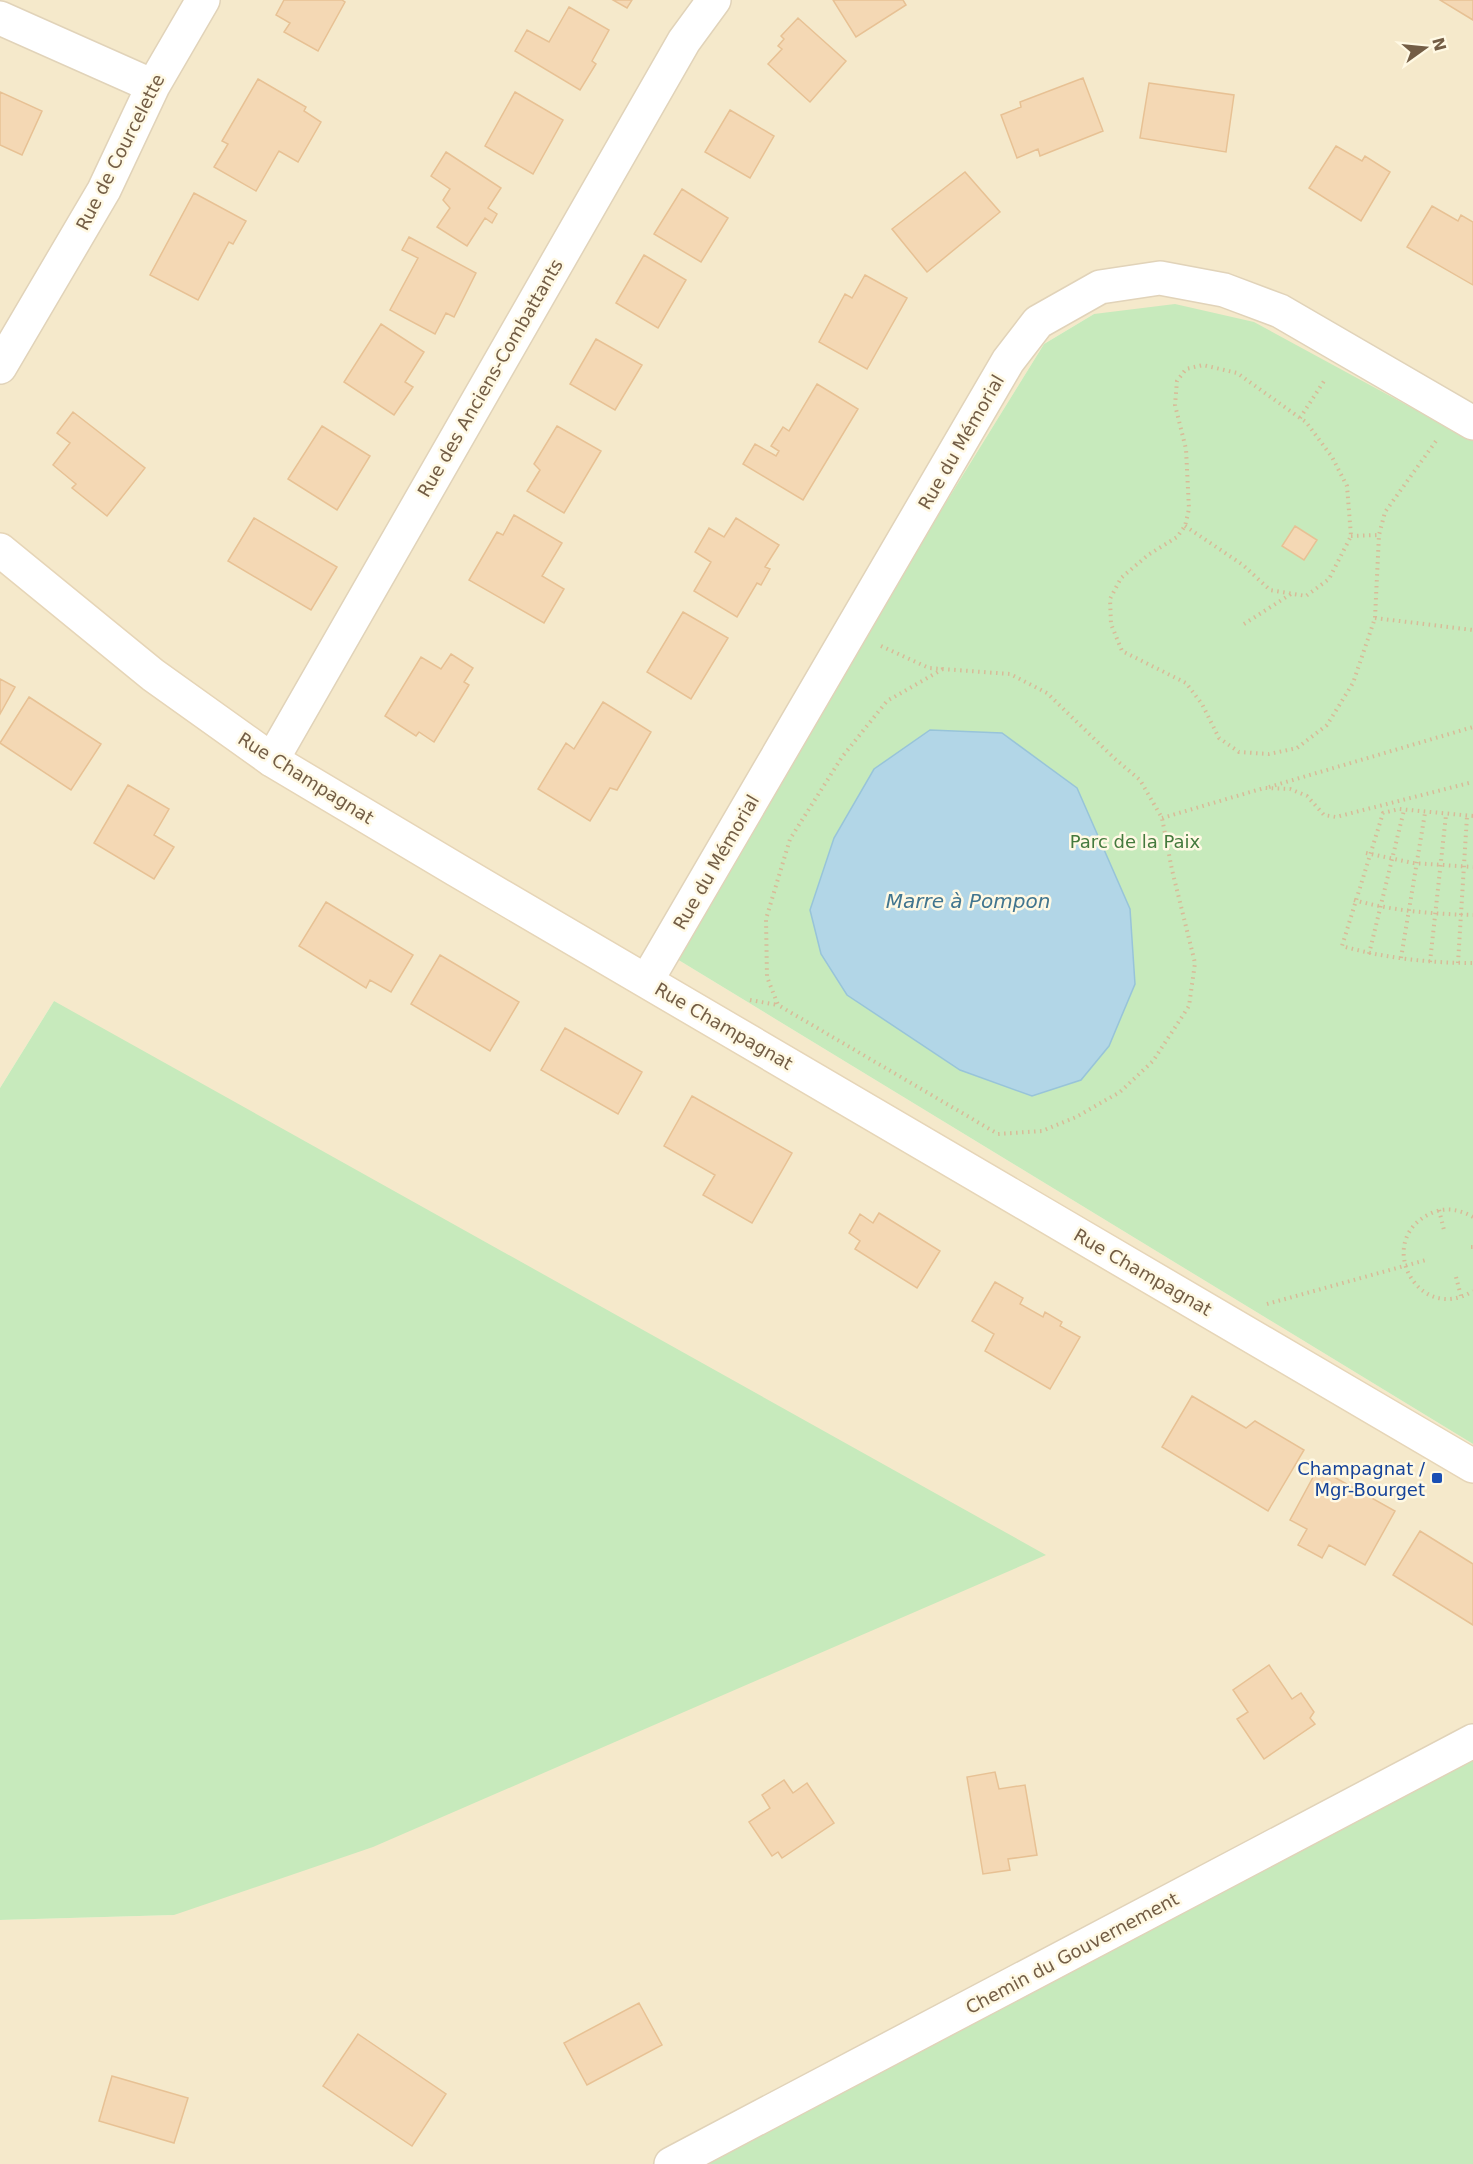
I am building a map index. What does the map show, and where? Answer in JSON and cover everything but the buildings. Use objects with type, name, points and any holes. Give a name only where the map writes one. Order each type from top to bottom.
[{"type":"street","name":"Rue de Courcelette","points":[[0,367],[104,190],[153,86],[203,0]]},
{"type":"street","name":"Rue des Anciens-Combattants","points":[[272,760],[684,41],[714,0]]},
{"type":"street","points":[[0,18],[153,86]]},
{"type":"street","name":"Rue du Mémorial","points":[[647,980],[1008,361],[1038,322],[1100,287],[1160,278],[1224,290],[1280,311],[1464,418]]},
{"type":"street","name":"Rue Champagnat","points":[[0,550],[153,675],[272,760],[1473,1466]]},
{"type":"street","name":"Chemin du Gouvernement","points":[[671,2164],[1473,1741]]},
{"type":"path","points":[[1300,418],[1345,348]]},
{"type":"path","points":[[1185,526],[1243,565],[1270,590],[1306,596],[1329,579],[1351,536],[1347,486],[1332,456],[1306,422],[1237,374],[1203,365],[1186,369],[1177,381],[1175,405],[1186,449],[1189,509],[1185,526],[1177,537],[1148,555],[1121,578],[1110,599],[1111,624],[1122,651],[1186,683],[1202,704],[1219,738],[1239,752],[1269,754],[1297,748],[1326,725],[1353,683],[1375,618],[1379,535],[1385,512],[1464,418]]},
{"type":"path","points":[[1351,536],[1379,535]]},
{"type":"path","points":[[1244,624],[1291,593]]},
{"type":"path","points":[[1375,618],[1473,630]]},
{"type":"path","points":[[850,632],[929,668],[943,669],[1010,674],[1047,693],[1113,758],[1140,780],[1162,818],[1195,963],[1189,1006],[1153,1061],[1120,1092],[1076,1117],[1042,1131],[998,1134],[778,1005],[767,977],[766,920],[789,838],[842,757],[887,701],[943,669]]},
{"type":"path","points":[[1162,818],[1473,728]]},
{"type":"path","points":[[1264,788],[1290,789],[1307,796],[1324,815],[1336,817],[1473,782]]},
{"type":"path","points":[[1370,954],[1404,810]]},
{"type":"path","points":[[1473,816],[1404,810],[1383,813],[1368,854],[1342,946],[1370,954],[1430,962],[1473,963]]},
{"type":"path","points":[[1401,958],[1425,813]]},
{"type":"path","points":[[1430,962],[1446,815]]},
{"type":"path","points":[[1458,963],[1467,816]]},
{"type":"path","points":[[1368,854],[1392,860],[1440,866],[1473,867]]},
{"type":"path","points":[[1355,900],[1408,911],[1473,915]]},
{"type":"path","points":[[1473,1217],[1456,1210],[1439,1210],[1426,1215],[1415,1223],[1407,1235],[1403,1248],[1409,1277],[1420,1289],[1434,1297],[1450,1299],[1473,1291]]},
{"type":"path","points":[[1439,1210],[1444,1230]]},
{"type":"path","points":[[1221,1317],[1426,1260]]},
{"type":"path","points":[[1456,1277],[1461,1296]]},
{"type":"shaded area","points":[[0,0],[1473,0],[1473,441],[1094,314],[1044,344],[667,953],[1473,1444],[1473,1734],[652,2164],[0,2164],[0,1920],[174,1915],[54,1001],[0,1088]]},
{"type":"green space","name":"Parc de la Paix","points":[[1175,304],[1254,322],[1473,441],[1473,1444],[667,953],[1044,344],[1094,314]]},
{"type":"green space","points":[[54,1001],[1046,1555],[373,1847],[174,1915],[0,1920],[0,1088]]},
{"type":"green space","points":[[1473,1734],[1473,2164],[652,2164]]},
{"type":"water","name":"Marre à Pompon","points":[[930,730],[1002,733],[1077,788],[1130,909],[1135,984],[1109,1046],[1081,1080],[1032,1096],[960,1070],[847,995],[821,954],[810,910],[834,838],[874,769]]},
{"type":"place","name":"Champagnat / Mgr-Bourget","points":[[1437,1478]]}]
